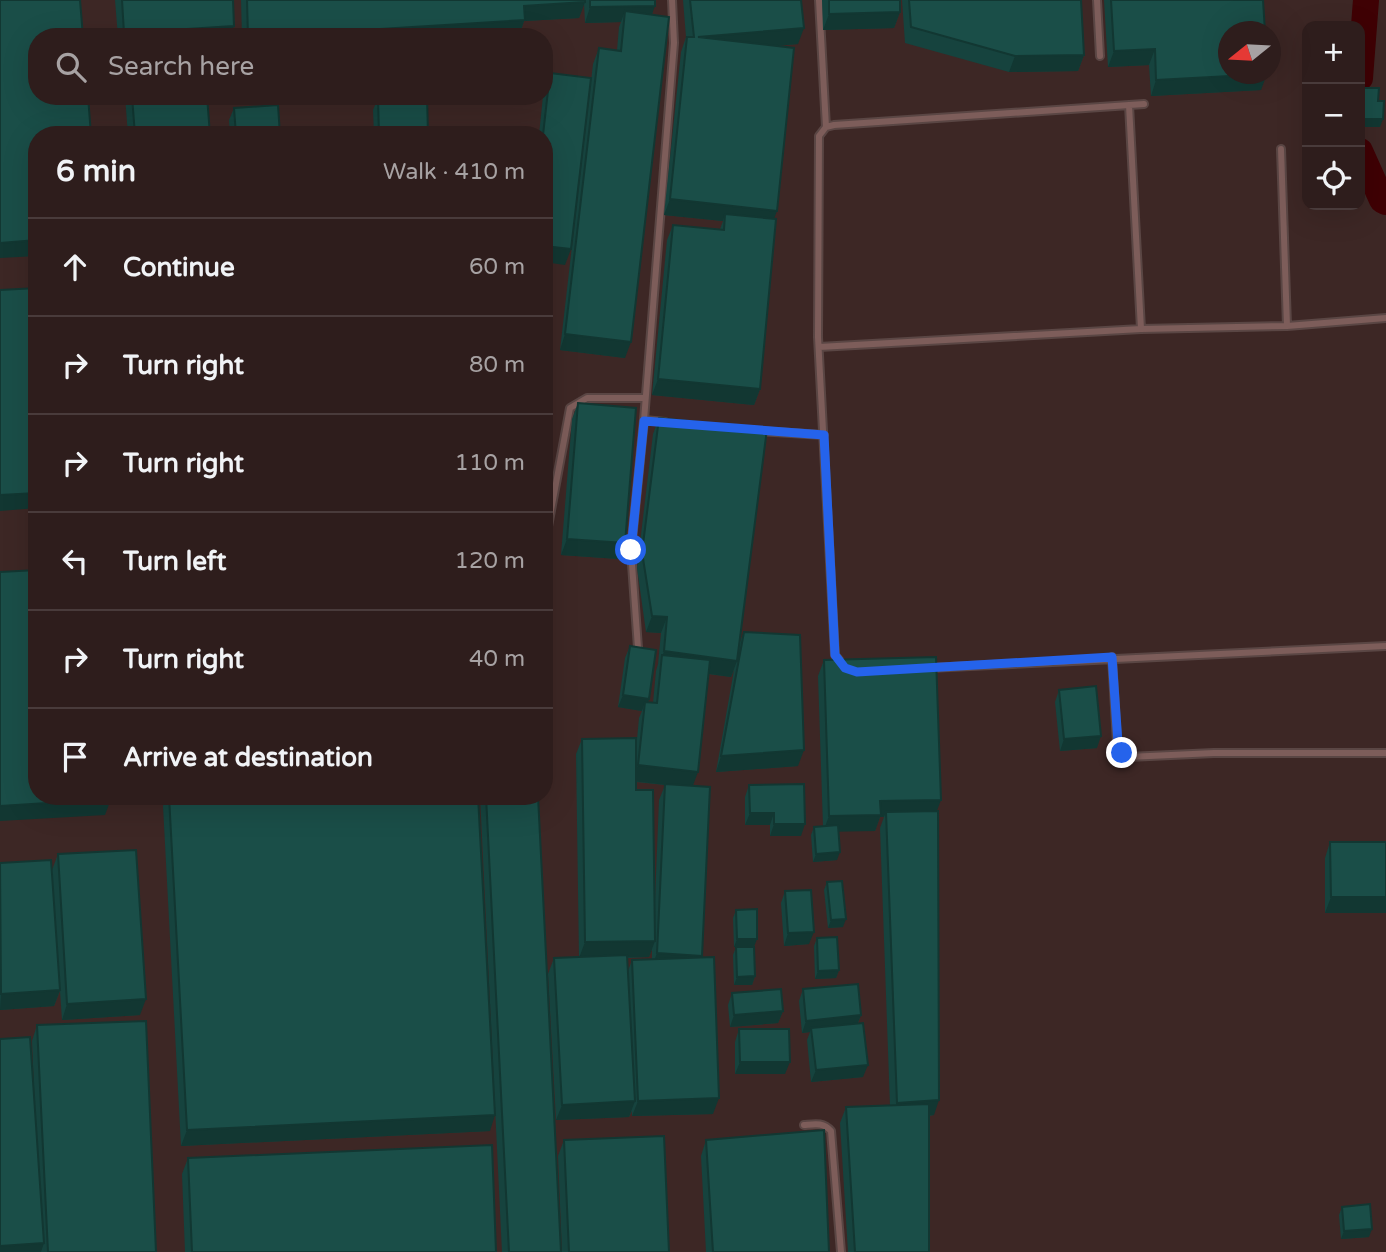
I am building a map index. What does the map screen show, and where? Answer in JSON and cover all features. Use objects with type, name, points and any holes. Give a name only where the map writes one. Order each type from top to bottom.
[{"type":"lane","points":[[638,648],[631,550],[674,43],[672,0]]},
{"type":"lane","points":[[818,0],[827,127]]},
{"type":"lane","points":[[1097,0],[1100,56]]},
{"type":"lane","points":[[845,668],[835,655],[819,347],[819,136],[827,127],[1144,104]]},
{"type":"lane","points":[[1129,105],[1141,329]]},
{"type":"lane","points":[[1281,149],[1287,326]]},
{"type":"lane","points":[[819,347],[1141,329],[1287,326],[1386,318]]},
{"type":"lane","points":[[553,500],[570,408],[587,398],[645,398]]},
{"type":"lane","points":[[644,421],[670,423]]},
{"type":"lane","points":[[750,430],[824,435]]},
{"type":"lane","points":[[924,668],[1386,646]]},
{"type":"lane","points":[[1112,657],[1118,743],[1122,753],[1128,757],[1214,753],[1386,753]]},
{"type":"lane","points":[[804,1125],[820,1124],[831,1130],[841,1252]]},
{"type":"building","points":[[0,0],[80,0],[82,28],[28,28],[28,105],[89,105],[90,126],[28,126],[28,241],[0,243]]},
{"type":"building","points":[[122,0],[233,0],[234,26],[124,28]]},
{"type":"building","points":[[247,0],[585,0],[524,6],[525,20],[395,28],[248,28]]},
{"type":"building","points":[[590,0],[655,0],[655,6],[590,7]]},
{"type":"building","points":[[690,0],[801,0],[804,28],[698,37],[794,48],[777,211],[670,199],[687,37],[694,37]]},
{"type":"building","points":[[829,0],[900,0],[900,12],[829,14]]},
{"type":"building","points":[[909,0],[1081,0],[1084,55],[1015,56],[911,27]]},
{"type":"building","points":[[1111,0],[1263,0],[1264,21],[1218,21],[1218,77],[1156,80],[1155,49],[1114,51]]},
{"type":"building","points":[[625,11],[669,17],[631,342],[565,334],[599,48],[621,51]]},
{"type":"building","points":[[553,73],[591,78],[571,249],[553,247],[553,126],[544,126],[546,105],[553,105]]},
{"type":"building","points":[[1365,88],[1379,88],[1378,101],[1384,101],[1383,119],[1365,119]]},
{"type":"building","points":[[133,105],[208,105],[209,126],[134,126]]},
{"type":"building","points":[[278,105],[279,126],[235,126],[234,108]]},
{"type":"building","points":[[378,105],[427,105],[428,126],[379,126]]},
{"type":"building","points":[[725,214],[776,219],[760,389],[658,379],[673,225],[724,230]]},
{"type":"building","points":[[28,288],[28,493],[0,495],[0,290]]},
{"type":"building","points":[[578,403],[636,408],[625,543],[567,539]]},
{"type":"building","points":[[659,418],[767,429],[737,661],[664,651],[667,617],[652,616],[642,552]]},
{"type":"building","points":[[28,570],[28,804],[0,806],[0,572]]},
{"type":"building","points":[[744,632],[800,635],[804,750],[721,756]]},
{"type":"building","points":[[630,646],[656,650],[649,699],[623,695]]},
{"type":"building","points":[[662,655],[710,660],[698,772],[638,765],[645,702],[657,703]]},
{"type":"building","points":[[936,657],[941,800],[880,801],[881,815],[829,816],[824,660]]},
{"type":"building","points":[[1096,686],[1101,736],[1064,739],[1059,690]]},
{"type":"building","points":[[636,738],[636,790],[653,790],[655,941],[585,942],[582,739]]},
{"type":"building","points":[[665,784],[710,787],[702,956],[657,953]]},
{"type":"building","points":[[804,784],[805,824],[774,824],[774,813],[750,813],[749,785]]},
{"type":"building","points":[[169,805],[478,805],[495,1115],[187,1130]]},
{"type":"building","points":[[486,805],[538,805],[561,1252],[509,1252]]},
{"type":"building","points":[[938,811],[939,1100],[897,1103],[886,812]]},
{"type":"building","points":[[838,825],[840,852],[816,854],[814,827]]},
{"type":"building","points":[[1330,842],[1386,842],[1386,897],[1331,897]]},
{"type":"building","points":[[136,850],[146,999],[67,1004],[58,854]]},
{"type":"building","points":[[51,860],[60,990],[1,994],[0,863]]},
{"type":"building","points":[[842,881],[846,919],[831,920],[827,882]]},
{"type":"building","points":[[811,890],[814,932],[788,933],[785,891]]},
{"type":"building","points":[[757,909],[757,939],[737,939],[736,910]]},
{"type":"building","points":[[837,937],[839,970],[818,971],[817,938]]},
{"type":"building","points":[[736,947],[754,947],[755,976],[737,977]]},
{"type":"building","points":[[627,955],[635,1101],[562,1105],[554,958]]},
{"type":"building","points":[[714,957],[719,1098],[638,1101],[632,960]]},
{"type":"building","points":[[858,984],[861,1015],[806,1021],[803,989]]},
{"type":"building","points":[[781,989],[783,1011],[734,1015],[732,993]]},
{"type":"building","points":[[146,1021],[156,1252],[48,1252],[37,1025]]},
{"type":"building","points":[[863,1023],[868,1065],[816,1070],[811,1028]]},
{"type":"building","points":[[739,1029],[789,1029],[790,1062],[740,1062]]},
{"type":"building","points":[[30,1037],[44,1243],[0,1246],[0,1039]]},
{"type":"building","points":[[929,1104],[929,1252],[855,1252],[846,1107]]},
{"type":"building","points":[[824,1130],[829,1252],[713,1252],[706,1140]]},
{"type":"building","points":[[664,1136],[669,1252],[569,1252],[564,1140]]},
{"type":"building","points":[[492,1145],[496,1252],[192,1252],[188,1158]]},
{"type":"building","points":[[1370,1204],[1372,1229],[1344,1231],[1342,1207]]},
{"type":"waterway","points":[[1364,21],[1366,0]]},
{"type":"waterway","points":[[1365,162],[1382,200],[1386,202]]},
{"type":"route","points":[[631,550],[644,421],[824,435],[835,655],[845,668],[857,672],[1112,657],[1118,743],[1122,753]]}]
